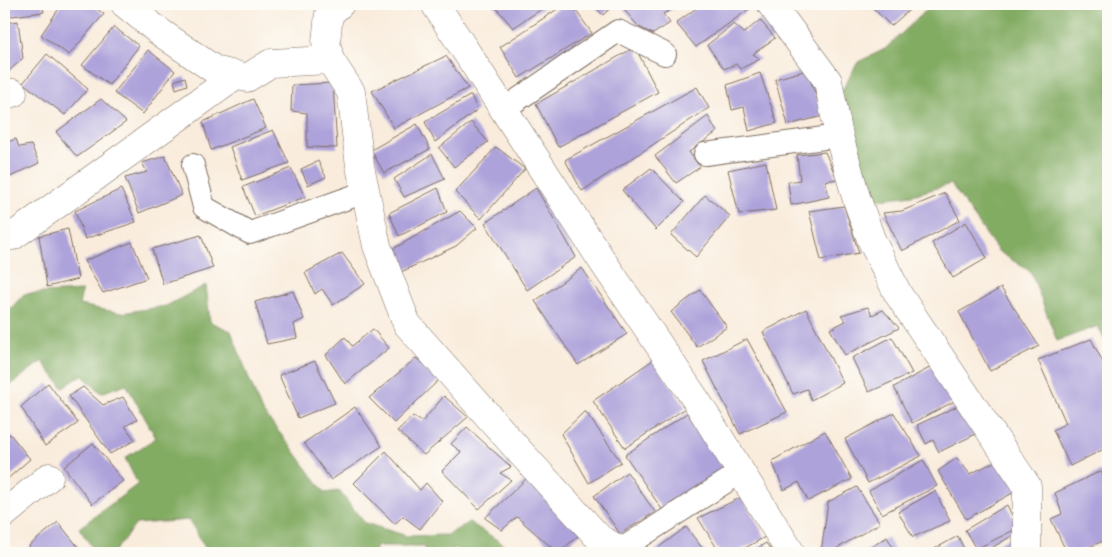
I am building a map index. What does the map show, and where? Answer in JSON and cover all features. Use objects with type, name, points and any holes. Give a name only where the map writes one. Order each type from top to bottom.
[{"type":"street","points":[[125,4],[157,30],[215,70],[247,78],[271,63],[330,60]]},
{"type":"street","points":[[340,4],[329,14],[326,42],[330,60],[351,92],[365,192],[376,246],[407,324],[600,539],[622,552]]},
{"type":"street","points":[[435,4],[696,400],[791,553]]},
{"type":"street","points":[[771,4],[828,80],[839,136],[856,197],[871,239],[898,294],[1027,486],[1027,553]]},
{"type":"street","points":[[13,236],[237,76]]},
{"type":"street","points":[[4,514],[49,476]]},
{"type":"lane","points":[[504,109],[618,31],[665,54]]},
{"type":"lane","points":[[705,154],[839,136]]},
{"type":"lane","points":[[193,165],[204,208],[250,233],[365,192]]},
{"type":"lane","points":[[622,552],[741,472]]},
{"type":"green space","points":[[933,4],[1108,4],[1108,347],[1098,326],[1057,341],[1031,272],[998,251],[951,184],[912,195],[875,200],[864,172],[841,92],[858,62],[885,49]]},
{"type":"green space","points":[[206,285],[210,322],[231,331],[261,410],[325,493],[339,491],[365,523],[407,536],[448,535],[469,522],[511,549],[509,553],[476,553],[452,548],[452,553],[425,553],[424,546],[377,546],[375,553],[208,553],[189,520],[136,524],[113,553],[96,553],[79,528],[138,484],[125,458],[156,438],[126,384],[101,393],[82,375],[63,388],[42,361],[4,390],[4,316],[24,294],[82,291],[79,305],[121,313],[166,306]]},
{"type":"building","points":[[4,4],[42,4],[44,12],[4,17]]},
{"type":"building","points":[[62,4],[90,4],[104,14],[69,55],[41,35]]},
{"type":"building","points":[[493,4],[549,4],[513,28]]},
{"type":"building","points":[[565,4],[571,4],[592,33],[519,78],[500,47]]},
{"type":"building","points":[[592,4],[615,4],[603,15]]},
{"type":"building","points":[[623,4],[668,4],[673,9],[663,14],[670,23],[653,34],[639,27],[621,6]]},
{"type":"building","points":[[702,4],[720,4],[722,6],[725,4],[749,4],[752,7],[696,47],[676,23]]},
{"type":"building","points":[[871,4],[916,4],[891,26]]},
{"type":"building","points":[[760,20],[775,38],[753,54],[760,59],[740,69],[736,64],[724,69],[707,45],[734,24],[744,33]]},
{"type":"building","points":[[18,21],[23,58],[7,73],[4,72],[4,23]]},
{"type":"building","points":[[114,27],[139,46],[109,85],[82,65]]},
{"type":"building","points":[[635,47],[658,92],[558,147],[536,104]]},
{"type":"building","points":[[148,50],[175,71],[143,114],[114,93]]},
{"type":"building","points":[[47,54],[88,89],[65,115],[23,83]]},
{"type":"building","points":[[446,56],[468,88],[394,128],[372,91]]},
{"type":"building","points":[[807,70],[823,116],[788,125],[775,79]]},
{"type":"building","points":[[760,73],[777,123],[749,131],[744,107],[732,110],[727,85]]},
{"type":"building","points":[[185,77],[187,85],[176,89],[174,81]]},
{"type":"building","points":[[333,83],[337,148],[307,147],[307,113],[291,111],[292,85]]},
{"type":"building","points":[[697,87],[709,108],[582,191],[565,160]]},
{"type":"building","points":[[471,95],[477,110],[435,142],[425,122]]},
{"type":"building","points":[[101,99],[126,122],[77,157],[56,132]]},
{"type":"building","points":[[253,99],[266,128],[211,150],[203,122]]},
{"type":"building","points":[[708,116],[717,132],[689,152],[700,167],[676,183],[655,156]]},
{"type":"building","points":[[471,122],[488,142],[454,167],[439,148]]},
{"type":"building","points":[[417,124],[430,149],[384,173],[371,150]]},
{"type":"building","points":[[273,130],[289,163],[242,180],[230,147]]},
{"type":"building","points":[[16,139],[19,147],[31,145],[39,163],[4,180],[4,143]]},
{"type":"building","points":[[496,147],[525,169],[481,219],[455,192]]},
{"type":"building","points":[[825,152],[837,179],[825,181],[829,197],[791,205],[788,182],[800,180],[797,155]]},
{"type":"building","points":[[432,154],[445,179],[404,197],[394,179]]},
{"type":"building","points":[[165,156],[182,195],[139,213],[125,178],[147,172],[142,163]]},
{"type":"building","points":[[318,161],[326,177],[308,185],[301,169]]},
{"type":"building","points":[[766,162],[776,210],[739,214],[728,170]]},
{"type":"building","points":[[291,168],[305,197],[255,216],[243,187]]},
{"type":"building","points":[[651,168],[684,202],[656,230],[622,190]]},
{"type":"building","points":[[438,188],[447,212],[399,236],[389,213]]},
{"type":"building","points":[[536,188],[576,257],[527,290],[485,223]]},
{"type":"building","points":[[121,189],[136,222],[85,239],[75,211]]},
{"type":"building","points":[[945,193],[960,220],[902,251],[883,213],[902,211]]},
{"type":"building","points":[[705,195],[730,216],[696,257],[671,235]]},
{"type":"building","points":[[844,206],[859,253],[821,260],[809,211]]},
{"type":"building","points":[[460,211],[477,228],[456,246],[401,272],[391,250]]},
{"type":"building","points":[[966,222],[987,258],[953,278],[932,243]]},
{"type":"building","points":[[68,229],[78,279],[47,287],[39,236]]},
{"type":"building","points":[[201,235],[213,268],[163,284],[152,249]]},
{"type":"building","points":[[132,242],[147,278],[103,293],[84,261]]},
{"type":"building","points":[[342,253],[365,284],[333,305],[322,289],[315,294],[305,273]]},
{"type":"building","points":[[582,268],[627,334],[578,365],[535,301]]},
{"type":"building","points":[[1001,288],[1039,346],[990,371],[959,312]]},
{"type":"building","points":[[700,290],[727,327],[697,347],[671,312]]},
{"type":"building","points":[[293,291],[304,319],[294,324],[297,338],[267,344],[255,302]]},
{"type":"building","points":[[868,307],[872,315],[883,310],[899,328],[845,355],[830,329],[846,321],[841,315]]},
{"type":"building","points":[[806,309],[843,383],[811,400],[807,389],[793,394],[763,332]]},
{"type":"building","points":[[373,329],[389,348],[345,384],[326,355],[345,337],[352,346]]},
{"type":"building","points":[[892,337],[912,373],[869,392],[852,358]]},
{"type":"building","points":[[747,339],[787,412],[740,434],[703,361]]},
{"type":"building","points":[[1091,339],[1108,372],[1108,447],[1070,466],[1053,430],[1066,423],[1038,360]]},
{"type":"building","points":[[416,358],[441,378],[394,423],[369,398]]},
{"type":"building","points":[[653,360],[686,408],[625,448],[593,401]]},
{"type":"building","points":[[315,361],[335,403],[298,418],[279,375]]},
{"type":"building","points":[[935,365],[957,400],[912,423],[894,387]]},
{"type":"building","points":[[48,383],[78,423],[45,446],[21,407]]},
{"type":"building","points":[[83,387],[103,405],[123,397],[137,420],[125,426],[135,440],[110,454],[69,396]]},
{"type":"building","points":[[444,396],[468,417],[424,455],[397,431],[413,416],[422,422]]},
{"type":"building","points":[[962,404],[980,432],[939,452],[933,440],[926,444],[917,425]]},
{"type":"building","points":[[355,407],[382,446],[331,480],[304,443]]},
{"type":"building","points":[[585,411],[621,462],[589,483],[561,434]]},
{"type":"building","points":[[687,413],[726,471],[663,511],[625,455]]},
{"type":"building","points":[[894,413],[921,456],[868,483],[845,439]]},
{"type":"building","points":[[467,427],[511,467],[500,473],[511,480],[479,509],[442,471],[461,452],[451,444]]},
{"type":"building","points":[[825,431],[852,479],[808,501],[799,482],[784,490],[772,461]]},
{"type":"building","points":[[10,434],[30,459],[4,482],[4,436]]},
{"type":"building","points":[[93,443],[123,481],[92,504],[64,467]]},
{"type":"building","points":[[386,451],[420,490],[426,483],[442,501],[420,529],[403,516],[395,524],[354,483]]},
{"type":"building","points":[[957,458],[970,474],[1002,458],[1018,490],[966,519],[938,471]]},
{"type":"building","points":[[923,460],[937,486],[882,514],[869,491]]},
{"type":"building","points":[[1101,471],[1108,489],[1108,539],[1075,553],[1067,553],[1051,519],[1062,514],[1055,493]]},
{"type":"building","points":[[627,472],[655,512],[620,534],[594,496]]},
{"type":"building","points":[[526,479],[584,531],[558,553],[517,517],[502,530],[485,518]]},
{"type":"building","points":[[857,487],[880,523],[829,553],[821,553],[828,502]]},
{"type":"building","points":[[935,491],[950,521],[913,537],[898,512]]},
{"type":"building","points":[[742,497],[765,537],[736,553],[720,553],[698,518]]},
{"type":"building","points":[[1007,505],[1018,528],[976,549],[965,530]]},
{"type":"building","points":[[58,522],[83,553],[34,553],[29,546]]},
{"type":"building","points":[[686,527],[706,553],[656,553],[654,551]]},
{"type":"building","points":[[1015,534],[1019,553],[990,553],[988,550]]},
{"type":"building","points":[[958,536],[966,553],[929,553],[929,552]]},
{"type":"building","points":[[887,537],[896,553],[862,553]]},
{"type":"building","points":[[766,543],[773,553],[749,553]]}]
